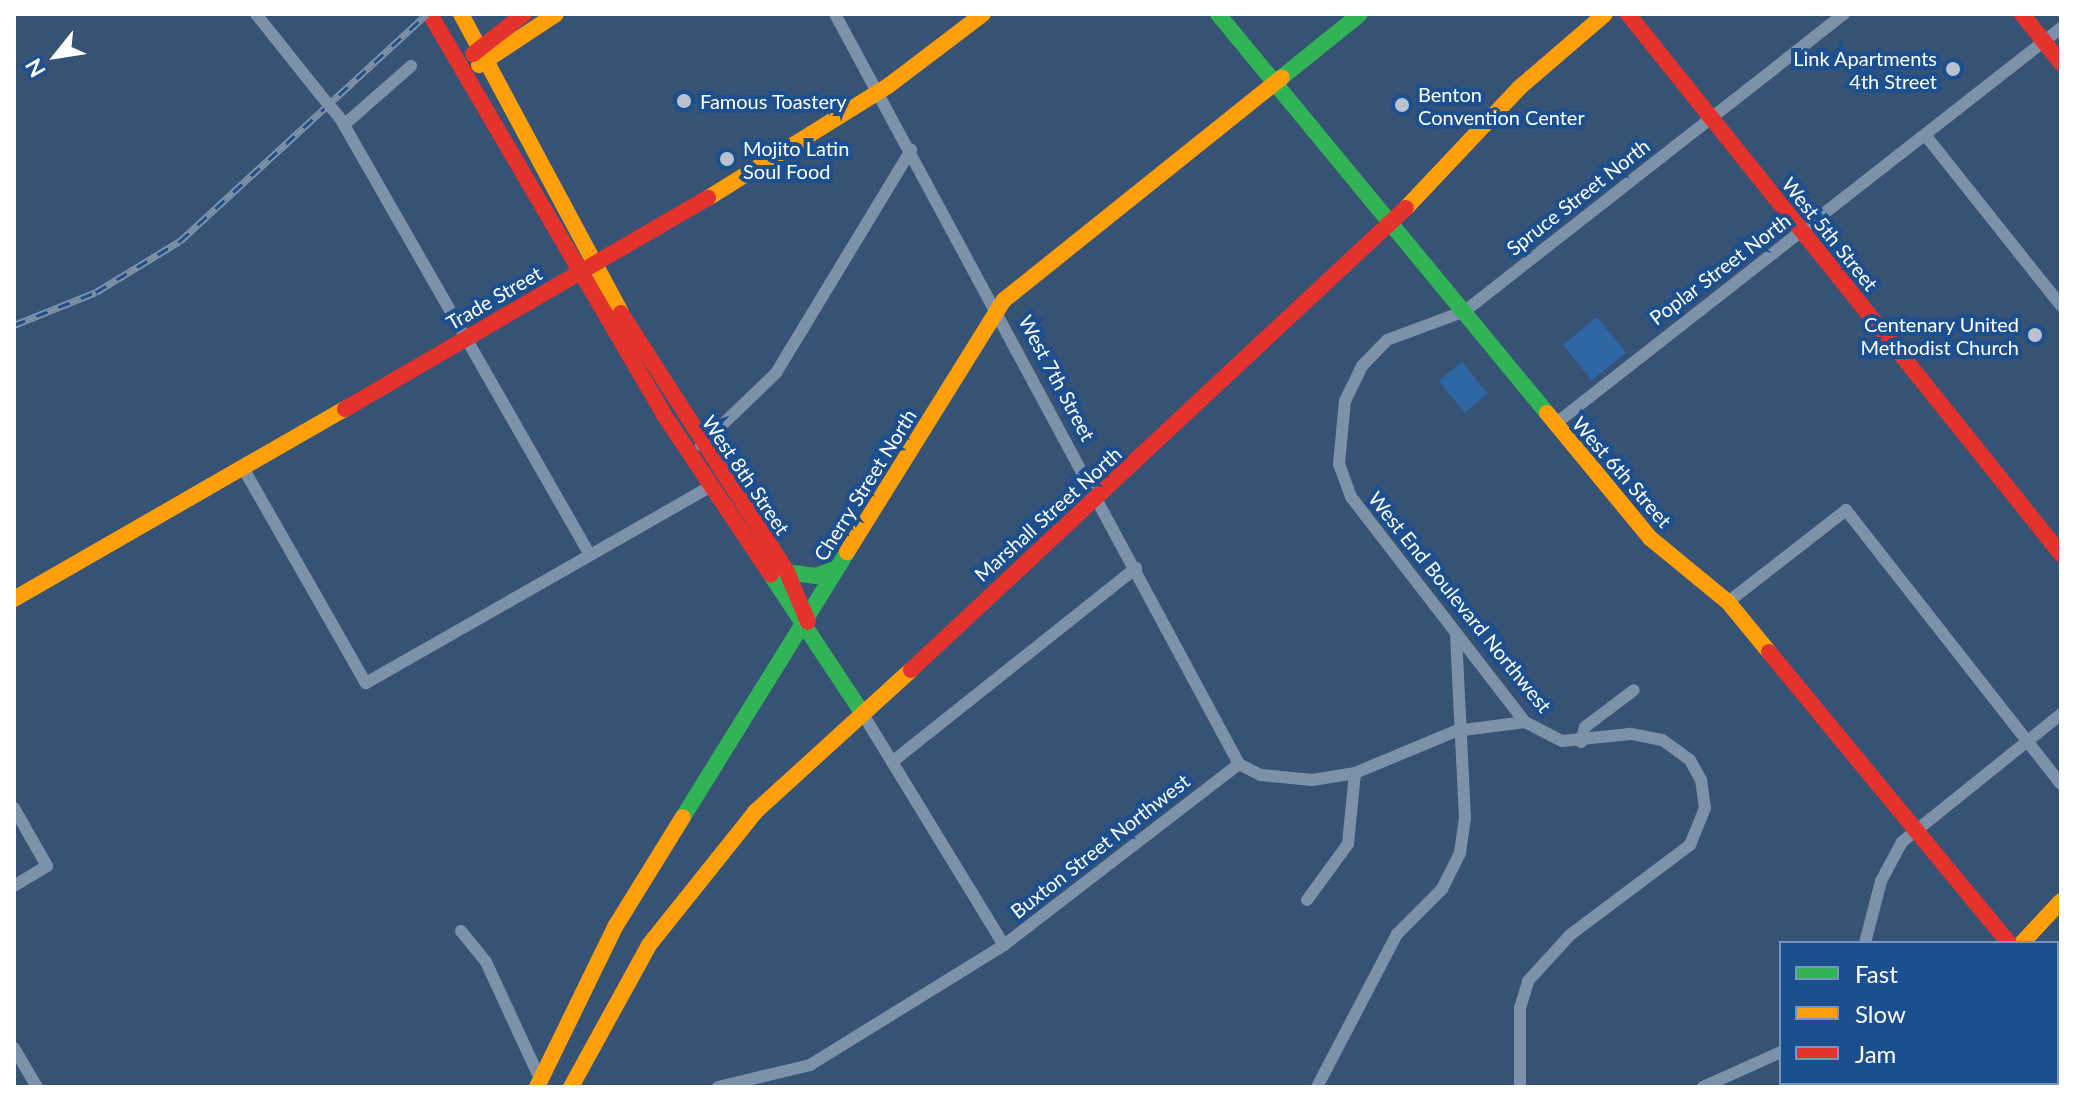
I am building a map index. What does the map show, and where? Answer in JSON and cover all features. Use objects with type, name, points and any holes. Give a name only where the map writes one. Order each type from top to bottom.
[{"type":"main road","points":[[430,14],[461,70],[586,268]]},
{"type":"main road","points":[[461,14],[488,63],[586,268]]},
{"type":"main road","points":[[461,70],[479,46],[524,14]]},
{"type":"main road","points":[[461,70],[488,63],[556,14]]},
{"type":"main road","name":"Trade Street","points":[[14,599],[586,268],[879,90],[983,14]]},
{"type":"main road","name":"West 6th Street","points":[[1218,14],[1390,228],[1465,311],[1650,538],[1728,602],[2007,941]]},
{"type":"main road","name":"Cherry Street North","points":[[538,1083],[615,927],[997,310],[1360,14]]},
{"type":"main road","name":"Marshall Street North","points":[[571,1087],[631,973],[689,889],[771,795],[1390,228],[1519,88],[1605,14]]},
{"type":"main road","name":"West 5th Street","points":[[1628,14],[2061,554]]},
{"type":"main road","points":[[2022,14],[2061,63]]},
{"type":"main road","name":"West 8th Street","points":[[586,268],[787,572],[802,623]]},
{"type":"main road","name":"West 8th Street","points":[[586,268],[711,486],[861,711]]},
{"type":"main road","points":[[787,572],[816,576],[837,568]]},
{"type":"main road","points":[[2024,941],[2061,901]]},
{"type":"street","points":[[256,14],[343,121],[590,555]]},
{"type":"street","name":"West 7th Street","points":[[835,14],[1098,496],[1239,764]]},
{"type":"street","name":"Spruce Street North","points":[[1345,405],[1362,366],[1387,340],[1465,311],[1844,14]]},
{"type":"street","name":"Poplar Street North","points":[[1555,424],[2061,28]]},
{"type":"street","points":[[343,121],[411,66]]},
{"type":"street","points":[[1926,136],[2061,306]]},
{"type":"street","points":[[701,445],[776,373],[911,150]]},
{"type":"street","name":"West End Boulevard Northwest","points":[[1345,405],[1339,464],[1351,497],[1525,722],[1549,738],[1581,742],[1630,734],[1672,745],[1696,769],[1705,808],[1690,845],[1570,935],[1528,981],[1520,1008],[1520,1087]]},
{"type":"street","points":[[242,466],[366,683],[711,486]]},
{"type":"street","points":[[1728,602],[1846,510],[2061,784]]},
{"type":"street","points":[[892,762],[1136,568]]},
{"type":"street","points":[[1317,1087],[1397,934],[1442,889],[1460,853],[1465,808],[1456,731],[1456,635]]},
{"type":"street","points":[[1581,742],[1585,727],[1634,690]]},
{"type":"street","name":"West 8th Street","points":[[861,711],[1004,945]]},
{"type":"street","points":[[1866,941],[1881,881],[1895,850],[2061,714]]},
{"type":"street","points":[[1239,764],[1289,780],[1355,773],[1456,731],[1525,722]]},
{"type":"street","name":"Buxton Street Northwest","points":[[718,1087],[810,1065],[1004,945],[1239,764]]},
{"type":"street","points":[[1307,900],[1348,844],[1355,773]]},
{"type":"street","points":[[14,808],[47,866],[14,886]]},
{"type":"street","points":[[461,931],[486,962],[538,1083]]},
{"type":"street","points":[[14,1048],[37,1087]]},
{"type":"street","points":[[1703,1087],[1779,1053]]},
{"type":"shaded area","points":[[1597,317],[1626,353],[1592,380],[1563,345]]},
{"type":"shaded area","points":[[1462,362],[1488,394],[1464,413],[1439,381]]},
{"type":"railway","points":[[14,325],[96,292],[180,241],[427,14]]},
{"type":"traffic: fast","points":[[1218,14],[1547,413]]},
{"type":"traffic: fast","points":[[1282,77],[1360,14]]},
{"type":"traffic: fast","points":[[683,817],[847,552]]},
{"type":"traffic: fast","points":[[787,572],[816,576],[837,568]]},
{"type":"traffic: fast","points":[[771,575],[861,711]]},
{"type":"traffic: slow","points":[[461,14],[621,313]]},
{"type":"traffic: slow","points":[[479,65],[556,14]]},
{"type":"traffic: slow","points":[[708,198],[888,86],[983,14]]},
{"type":"traffic: slow","points":[[1406,208],[1519,88],[1605,14]]},
{"type":"traffic: slow","points":[[847,552],[1004,300],[1282,77]]},
{"type":"traffic: slow","points":[[14,599],[345,409]]},
{"type":"traffic: slow","points":[[1547,413],[1650,538],[1728,602],[1769,652]]},
{"type":"traffic: slow","points":[[571,1087],[649,945],[755,812],[911,670]]},
{"type":"traffic: slow","points":[[537,1087],[615,927],[683,817]]},
{"type":"traffic: slow","points":[[2024,941],[2061,901]]},
{"type":"traffic: jam","points":[[430,14],[664,415],[771,575]]},
{"type":"traffic: jam","points":[[473,54],[524,14]]},
{"type":"traffic: jam","points":[[1628,14],[2061,554]]},
{"type":"traffic: jam","points":[[2022,14],[2061,63]]},
{"type":"traffic: jam","points":[[345,409],[708,198]]},
{"type":"traffic: jam","points":[[911,670],[1406,208]]},
{"type":"traffic: jam","points":[[621,313],[787,572],[808,622]]},
{"type":"traffic: jam","points":[[1769,652],[2007,941]]},
{"type":"place","name":"Link Apartments 4th Street","points":[[1953,69]]},
{"type":"place","name":"Famous Toastery","points":[[684,101]]},
{"type":"place","name":"Benton Convention Center","points":[[1402,105]]},
{"type":"place","name":"Mojito Latin Soul Food","points":[[727,159]]},
{"type":"place","name":"Centenary United Methodist Church","points":[[2035,335]]}]
